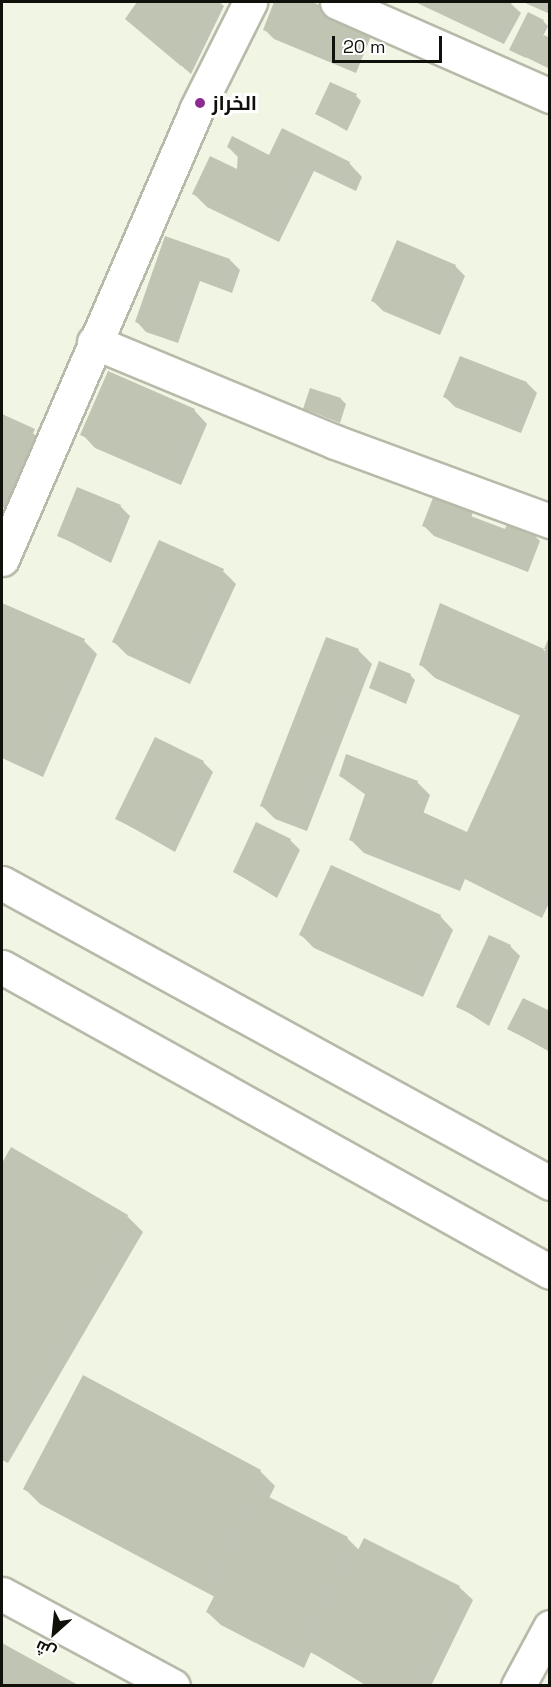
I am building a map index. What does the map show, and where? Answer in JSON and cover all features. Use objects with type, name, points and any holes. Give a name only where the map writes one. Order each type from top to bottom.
[{"type":"street","points":[[2,559],[196,110],[250,2]]},
{"type":"street","points":[[337,2],[549,96]]},
{"type":"street","points":[[94,342],[335,442],[549,520]]},
{"type":"street","points":[[2,883],[549,1183]]},
{"type":"street","points":[[2,967],[549,1272]]},
{"type":"street","points":[[2,1594],[173,1686]]},
{"type":"street","points":[[518,1686],[549,1627]]},
{"type":"building","points":[[137,2],[212,2],[181,66],[125,19]]},
{"type":"building","points":[[274,2],[312,2],[363,22],[346,64],[263,30]]},
{"type":"building","points":[[420,2],[512,2],[494,35]]},
{"type":"building","points":[[536,2],[550,2],[550,7]]},
{"type":"building","points":[[528,12],[544,20],[526,58],[509,50]]},
{"type":"building","points":[[544,35],[550,38],[550,67],[532,58]]},
{"type":"building","points":[[330,82],[357,94],[342,127],[315,114]]},
{"type":"building","points":[[282,128],[350,162],[342,179],[300,158],[265,230],[192,194],[210,156],[237,169],[238,153],[227,147],[232,136],[269,155]]},
{"type":"building","points":[[165,236],[230,259],[222,284],[190,272],[168,334],[135,322]]},
{"type":"building","points":[[397,240],[456,265],[430,326],[371,301]]},
{"type":"building","points":[[460,356],[527,382],[511,424],[443,397]]},
{"type":"building","points":[[108,371],[195,409],[168,472],[80,435]]},
{"type":"building","points":[[310,388],[341,398],[335,419],[303,409]]},
{"type":"building","points":[[2,414],[35,429],[2,504]]},
{"type":"building","points":[[77,487],[121,505],[101,554],[57,536]]},
{"type":"building","points":[[436,490],[464,500],[460,512],[505,529],[508,522],[531,530],[518,563],[422,526]]},
{"type":"building","points":[[159,540],[224,569],[177,671],[112,642]]},
{"type":"building","points":[[2,603],[85,639],[30,764],[2,752]]},
{"type":"building","points":[[440,603],[544,649],[517,708],[419,665]]},
{"type":"building","points":[[550,635],[550,651],[544,649]]},
{"type":"building","points":[[326,637],[359,649],[293,819],[260,806]]},
{"type":"building","points":[[546,658],[550,894],[533,887],[526,903],[451,867],[446,878],[349,840],[367,789],[339,776],[346,754],[418,781],[407,805],[467,832]]},
{"type":"building","points":[[379,661],[411,674],[401,700],[369,688]]},
{"type":"building","points":[[155,737],[204,761],[165,843],[115,819]]},
{"type":"building","points":[[256,822],[291,839],[267,889],[233,872]]},
{"type":"building","points":[[331,865],[441,915],[409,985],[299,935]]},
{"type":"building","points":[[489,935],[511,945],[478,1017],[456,1007]]},
{"type":"building","points":[[523,998],[550,1011],[545,1048],[507,1029]]},
{"type":"building","points":[[11,1147],[128,1215],[2,1432],[2,1163]]},
{"type":"building","points":[[83,1375],[261,1470],[200,1583],[23,1489]]},
{"type":"building","points":[[265,1495],[348,1537],[290,1655],[206,1612]]},
{"type":"building","points":[[364,1538],[460,1586],[411,1686],[378,1686],[308,1651]]},
{"type":"building","points":[[2,1643],[80,1686],[2,1686]]},
{"type":"place","name":"الخراز","points":[[200,103]]}]
